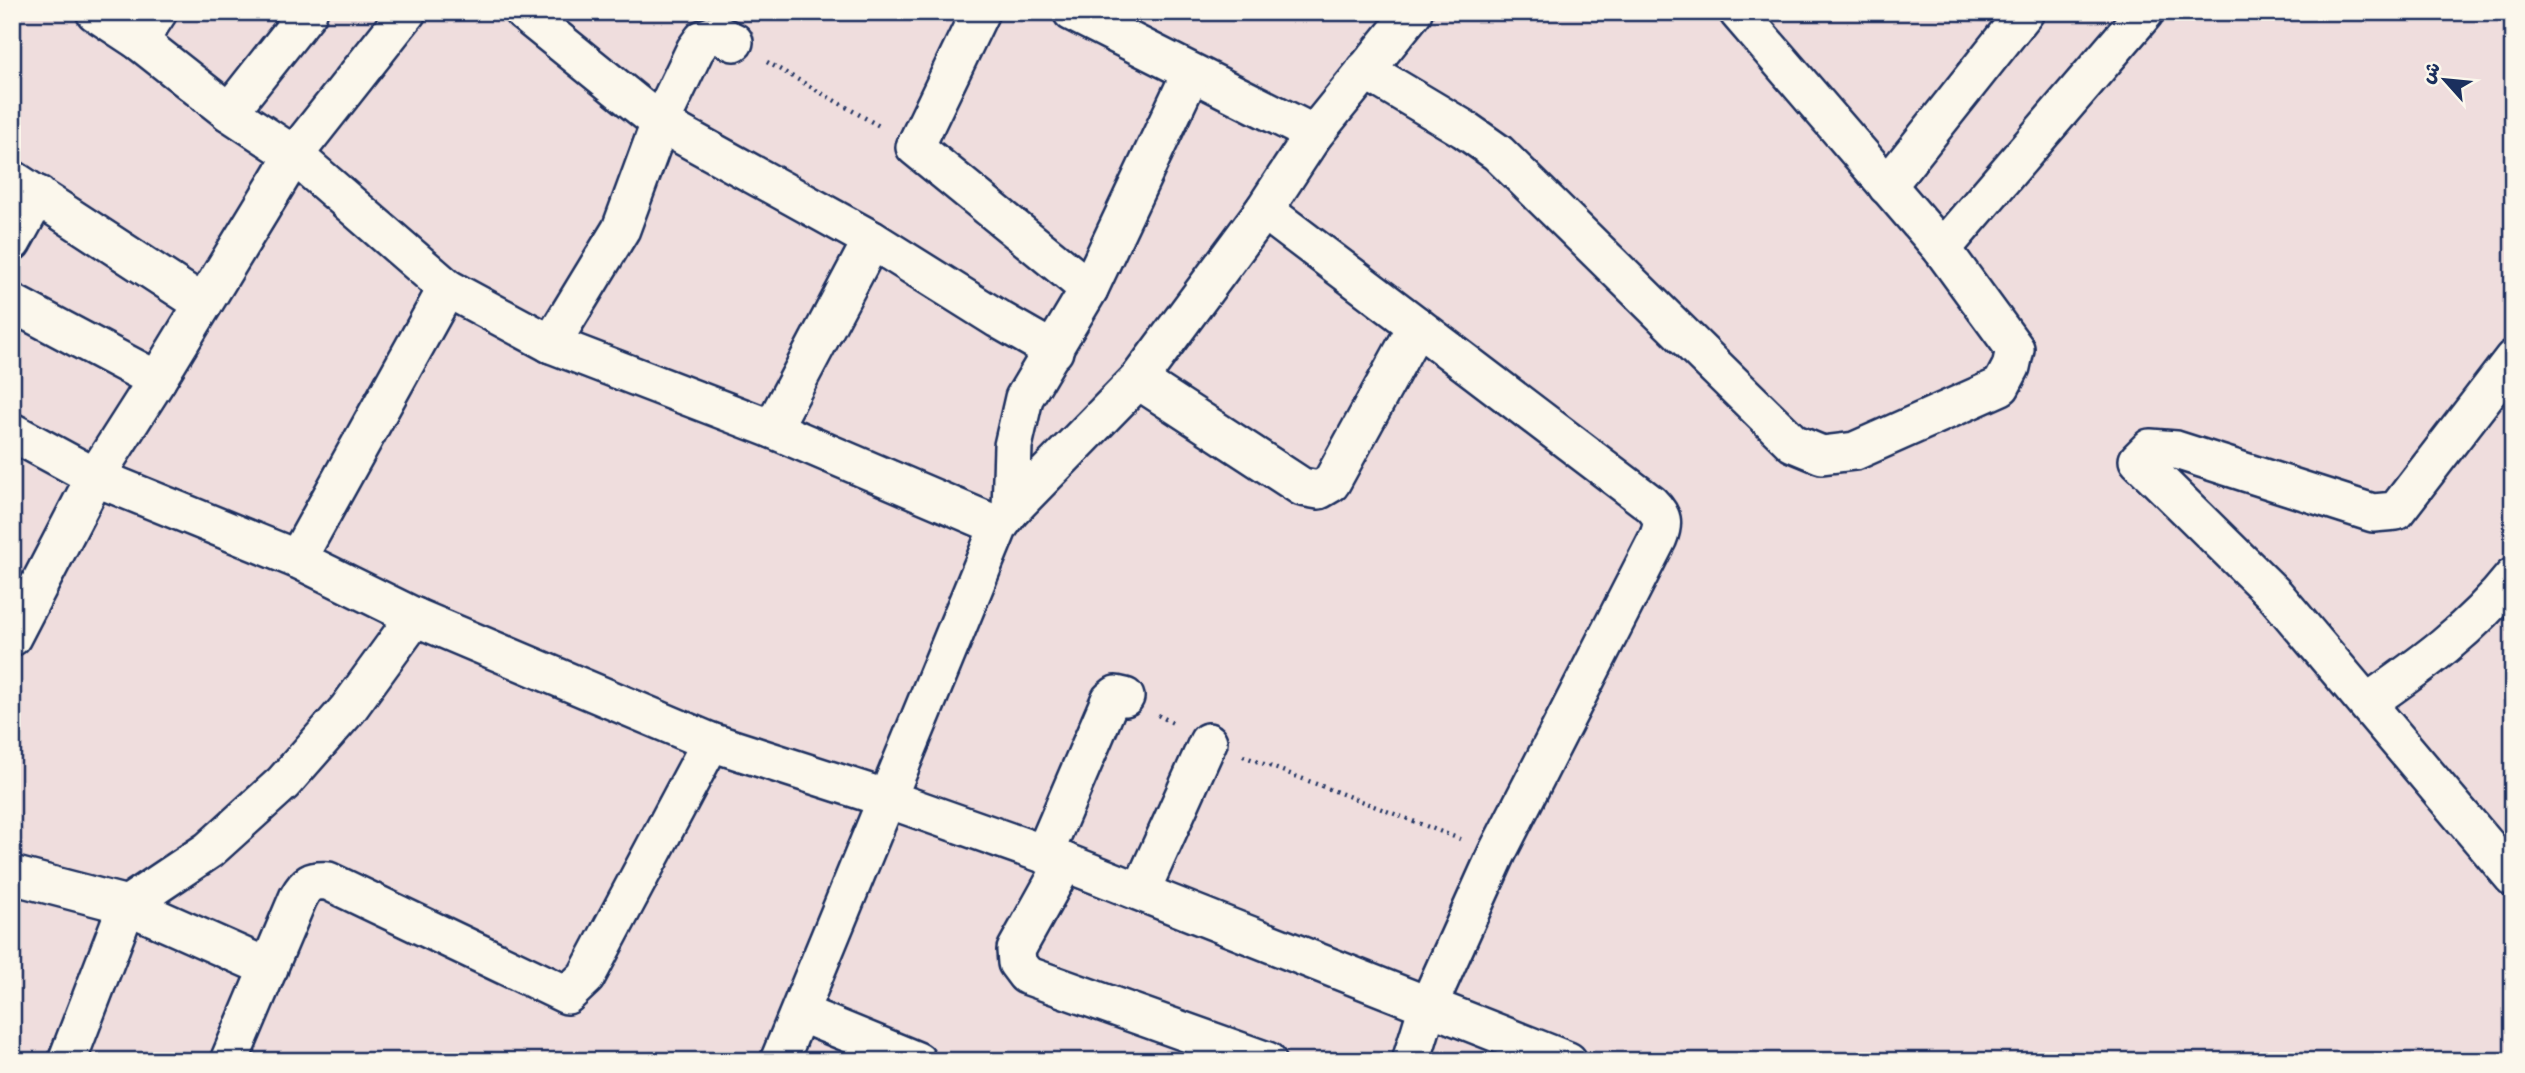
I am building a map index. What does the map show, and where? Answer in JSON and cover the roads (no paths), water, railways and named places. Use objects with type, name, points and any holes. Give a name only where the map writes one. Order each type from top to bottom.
[{"type":"street","points":[[95,12],[148,26],[229,112],[294,155],[447,288],[551,344],[1005,518]]},
{"type":"street","points":[[229,112],[308,12]]},
{"type":"street","points":[[12,637],[95,477],[294,155],[407,12]]},
{"type":"street","points":[[523,12],[660,123],[872,240],[1054,351]]},
{"type":"street","points":[[980,12],[915,147],[1089,289]]},
{"type":"street","points":[[1072,12],[1314,134]]},
{"type":"street","points":[[1005,518],[1138,380],[1264,210],[1314,134],[1413,12]]},
{"type":"street","points":[[1365,70],[1464,129],[1498,153],[1793,443],[1822,455],[1855,452],[2001,386],[2011,367],[2015,349],[1942,249],[1738,12]]},
{"type":"street","points":[[1886,186],[2025,12]]},
{"type":"street","points":[[1942,249],[2145,12]]},
{"type":"street","points":[[551,344],[621,229],[660,123],[695,50],[703,39],[717,34],[734,43]]},
{"type":"street","points":[[779,1061],[1005,518],[1013,446],[1024,398],[1089,289],[1191,73]]},
{"type":"street","points":[[12,242],[25,187],[203,304]]},
{"type":"street","points":[[1264,210],[1651,504],[1660,513],[1663,524],[1497,853],[1428,1006],[1411,1061]]},
{"type":"street","points":[[772,429],[872,240]]},
{"type":"street","points":[[298,559],[447,288]]},
{"type":"street","points":[[12,303],[157,380]]},
{"type":"street","points":[[1138,380],[1302,487],[1319,490],[1331,483],[1339,470],[1417,326]]},
{"type":"street","points":[[2513,359],[2396,511],[2373,513],[2176,450],[2150,447],[2138,460],[2276,596],[2513,877]]},
{"type":"street","points":[[12,432],[95,477],[298,559],[415,617],[711,742],[888,799],[1055,858],[1568,1061]]},
{"type":"street","points":[[2367,704],[2437,653],[2495,600],[2513,577]]},
{"type":"street","points":[[67,1061],[127,905],[209,850],[283,783],[348,709],[415,617]]},
{"type":"street","points":[[1125,696],[1116,695],[1110,700],[1055,858],[1016,950],[1017,963],[1026,975],[1267,1061]]},
{"type":"street","points":[[229,1061],[304,886],[313,880],[328,881],[567,995],[586,976],[711,742]]},
{"type":"street","points":[[1141,891],[1209,743]]},
{"type":"street","points":[[12,875],[127,905],[269,968]]},
{"type":"street","points":[[800,1013],[917,1061]]}]
